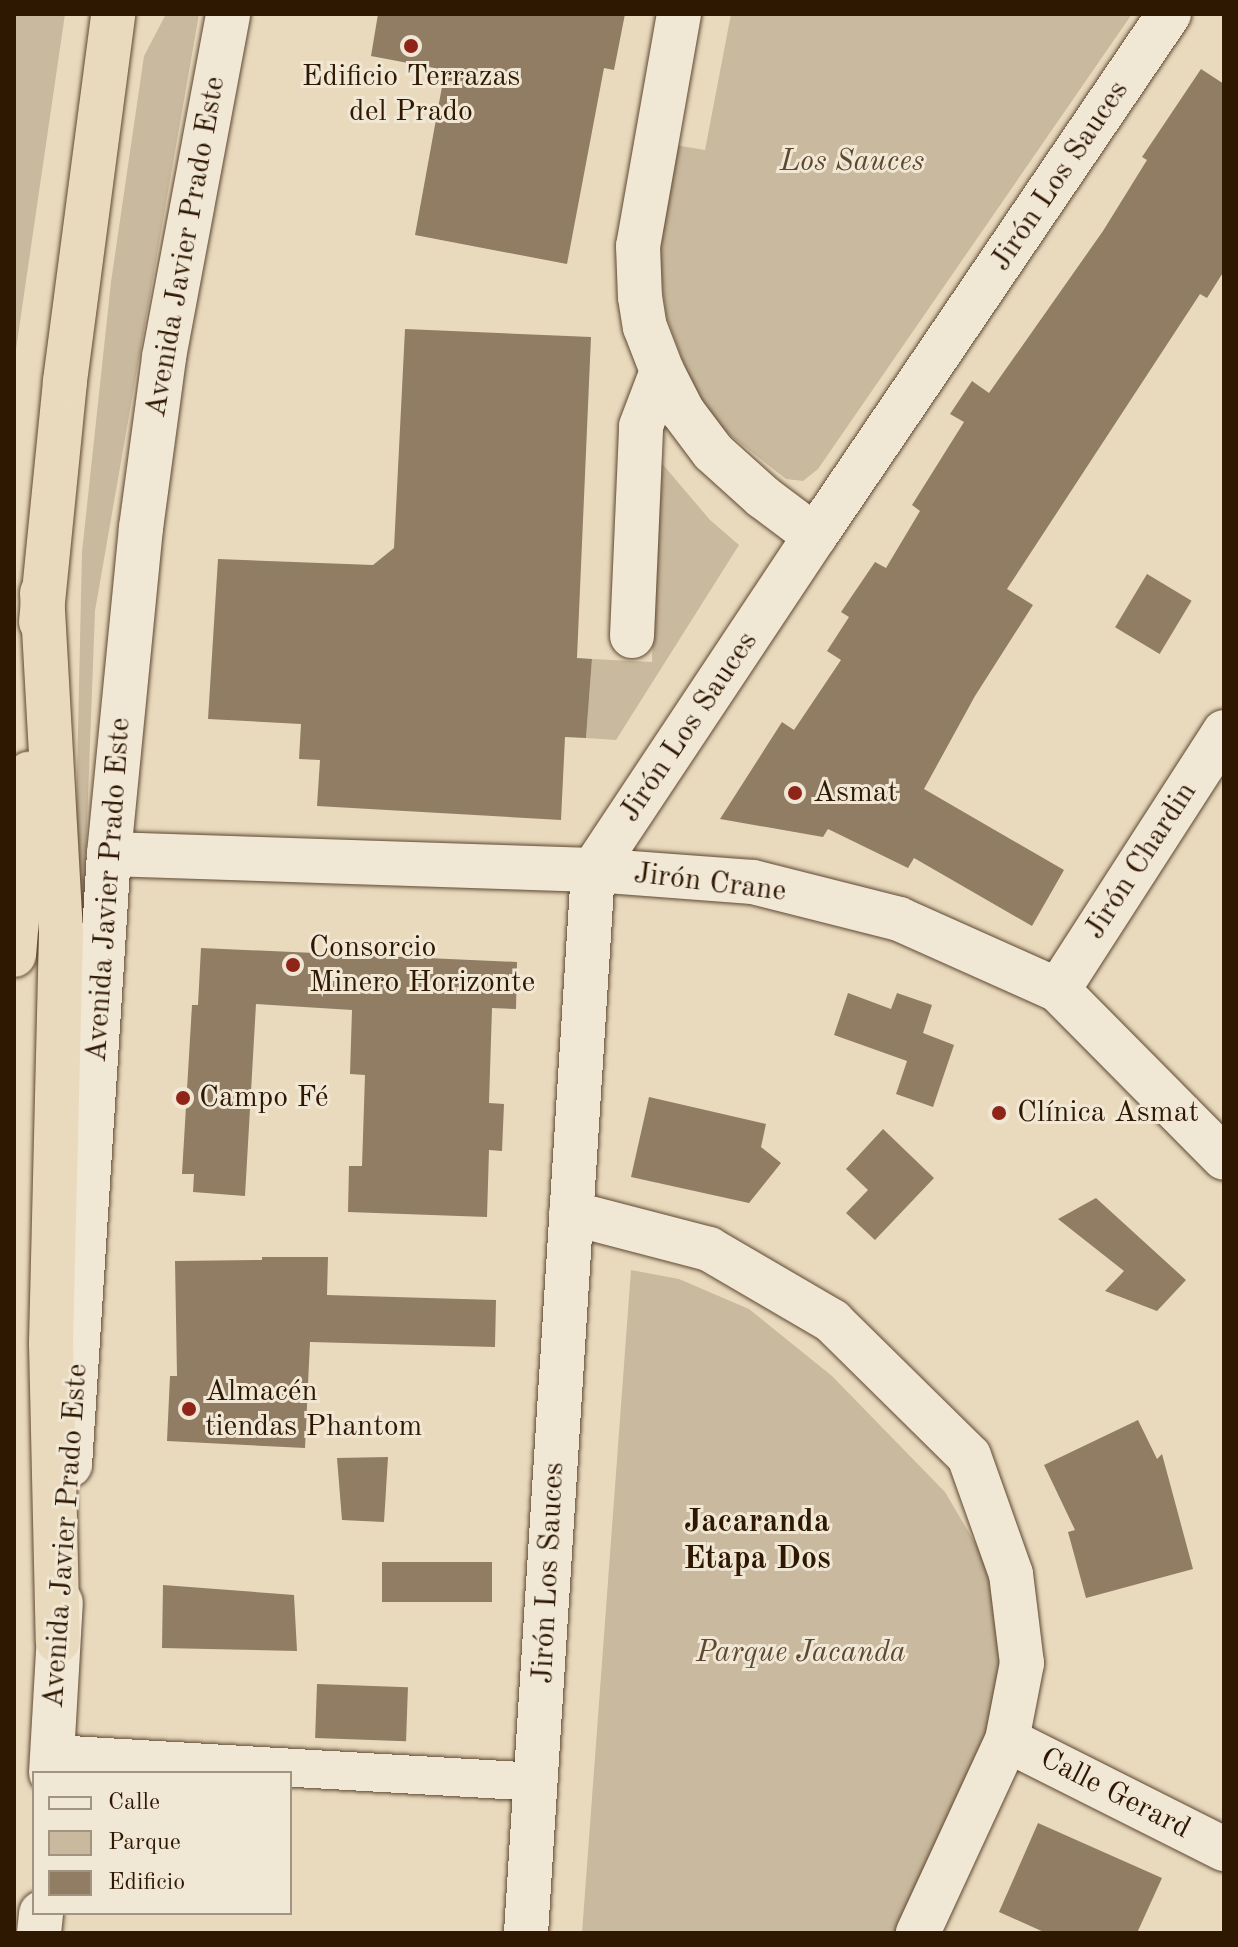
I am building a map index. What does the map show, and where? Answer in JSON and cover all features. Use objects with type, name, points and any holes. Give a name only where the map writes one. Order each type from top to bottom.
[{"type":"highway","points":[[14,955],[42,593],[65,381],[117,22]]},
{"type":"highway","points":[[42,593],[61,933],[51,1343],[58,1641]]},
{"type":"street","name":"Avenida Javier Prado Este","points":[[52,1763],[109,854],[141,528],[164,357],[228,14]]},
{"type":"street","points":[[679,14],[638,246],[645,327],[662,371],[683,412],[713,452],[815,536]]},
{"type":"street","name":"Jirón Los Sauces","points":[[526,1933],[593,870],[1169,14]]},
{"type":"street","points":[[632,636],[641,426],[662,371]]},
{"type":"street","name":"Jirón Chardin","points":[[1058,990],[1224,732]]},
{"type":"street","name":"Jirón Crane","points":[[109,854],[593,870],[753,882],[899,919],[1058,990],[1224,1158]]},
{"type":"street","points":[[571,1213],[709,1249],[832,1321],[969,1456],[1011,1574],[1022,1663],[1007,1740],[918,1933]]},
{"type":"street","name":"Calle Gerard","points":[[1007,1740],[1224,1849]]},
{"type":"street","points":[[52,1763],[256,1771]]},
{"type":"street","points":[[292,1772],[536,1782]]},
{"type":"green space","points":[[14,14],[65,14],[14,363]]},
{"type":"green space","points":[[166,14],[199,14],[95,611],[82,957],[73,954],[82,552],[111,282],[144,56]]},
{"type":"green space","name":"Los Sauces","points":[[731,14],[1132,14],[818,469],[803,481],[786,479],[721,428],[694,391],[666,315],[660,267],[662,218],[675,145],[705,150]]},
{"type":"green space","points":[[659,460],[710,520],[739,545],[616,740],[586,738],[592,659],[652,662]]},
{"type":"green space","name":"Parque Jacanda","points":[[631,1270],[679,1279],[749,1309],[832,1376],[945,1492],[978,1548],[1000,1608],[999,1690],[994,1715],[898,1933],[582,1933]]},
{"type":"building","points":[[378,14],[625,14],[614,70],[604,68],[567,264],[415,235],[445,70],[371,56]]},
{"type":"building","points":[[1201,69],[1224,84],[1224,271],[1207,298],[1200,294],[1007,589],[1033,605],[975,696],[924,789],[1064,870],[1032,926],[914,858],[908,868],[828,829],[823,837],[720,819],[782,722],[794,730],[841,660],[827,651],[849,617],[841,612],[875,562],[886,568],[920,511],[912,505],[964,422],[950,414],[972,381],[989,393],[1103,231],[1147,160],[1142,157]]},
{"type":"building","points":[[405,329],[591,337],[577,658],[592,659],[586,738],[565,737],[561,820],[317,806],[320,760],[299,759],[301,724],[208,719],[218,559],[373,565],[394,548]]},
{"type":"building","points":[[1147,574],[1192,601],[1160,654],[1115,627]]},
{"type":"building","points":[[201,948],[517,962],[516,1009],[492,1008],[489,1103],[504,1104],[502,1151],[489,1150],[487,1217],[348,1212],[349,1166],[362,1166],[365,1075],[350,1074],[352,1010],[256,1004],[245,1196],[193,1192],[194,1174],[182,1174],[192,1005],[198,1005]]},
{"type":"building","points":[[848,993],[891,1009],[897,993],[932,1005],[923,1033],[954,1045],[933,1107],[896,1094],[907,1061],[834,1035]]},
{"type":"building","points":[[649,1097],[766,1124],[761,1147],[781,1163],[749,1203],[631,1177]]},
{"type":"building","points":[[883,1129],[934,1178],[875,1240],[846,1213],[868,1190],[846,1169]]},
{"type":"building","points":[[1096,1198],[1186,1280],[1157,1311],[1105,1291],[1124,1271],[1058,1219]]},
{"type":"building","points":[[262,1257],[328,1257],[327,1295],[496,1300],[495,1347],[310,1342],[305,1448],[167,1441],[170,1376],[177,1376],[175,1261],[262,1260]]},
{"type":"building","points":[[1138,1420],[1157,1459],[1162,1454],[1193,1569],[1086,1598],[1068,1532],[1075,1530],[1044,1465]]},
{"type":"building","points":[[388,1457],[384,1522],[342,1520],[337,1458]]},
{"type":"building","points":[[382,1562],[492,1562],[492,1602],[382,1602]]},
{"type":"building","points":[[163,1585],[294,1595],[297,1651],[162,1648]]},
{"type":"building","points":[[317,1684],[408,1687],[406,1741],[315,1738]]},
{"type":"building","points":[[1038,1823],[1162,1878],[1137,1933],[1046,1933],[999,1912]]},
{"type":"place","name":"Edificio Terrazas del Prado","points":[[411,46]]},
{"type":"place","name":"Asmat","points":[[795,793]]},
{"type":"place","name":"Consorcio Minero Horizonte","points":[[293,965]]},
{"type":"place","name":"Campo Fé","points":[[183,1098]]},
{"type":"place","name":"Clínica Asmat","points":[[999,1113]]},
{"type":"place","name":"Almacén tiendas Phantom","points":[[189,1409]]},
{"type":"district","name":"Jacaranda Etapa Dos","points":[[757,1542]]}]
